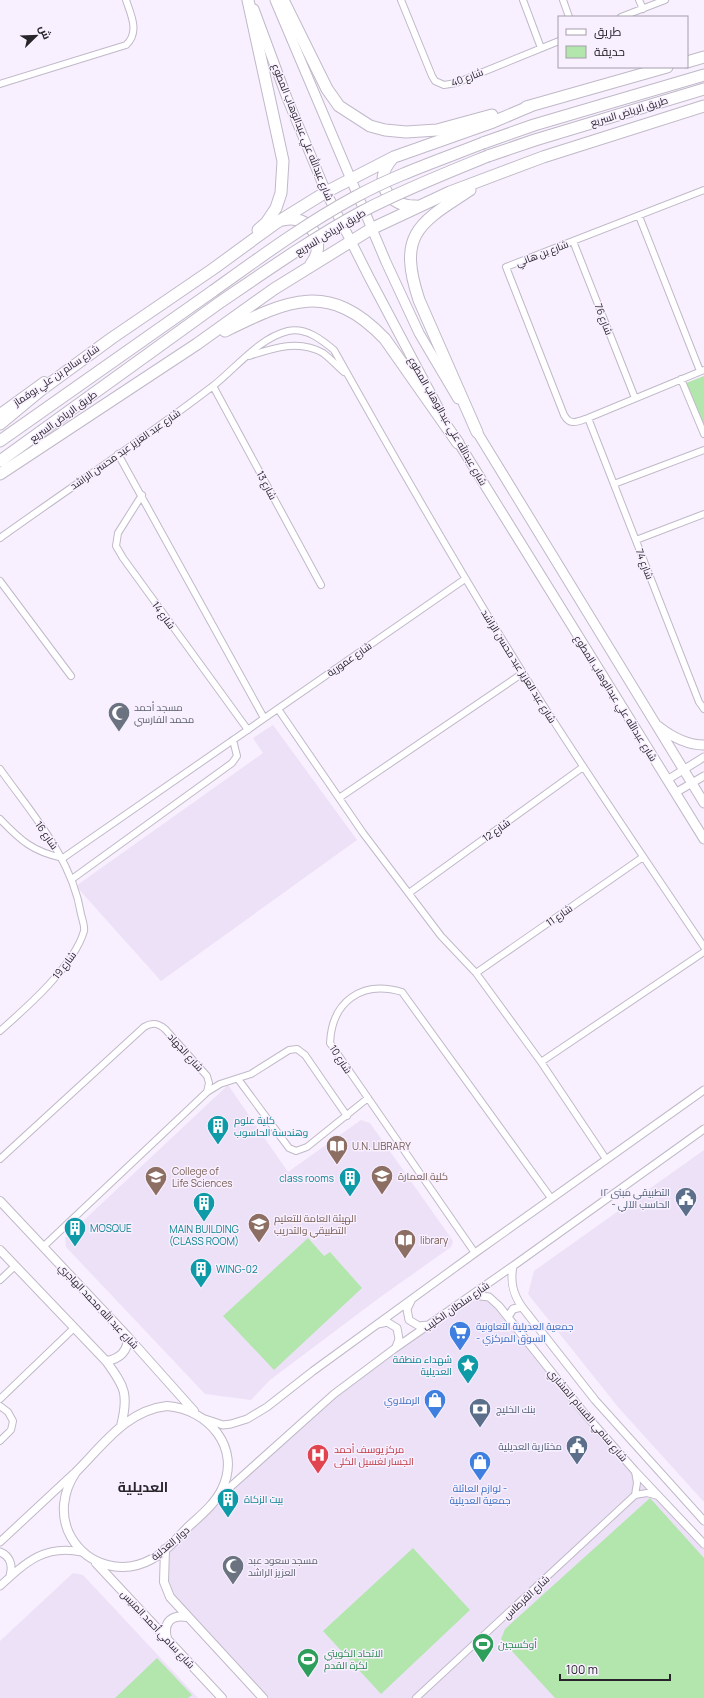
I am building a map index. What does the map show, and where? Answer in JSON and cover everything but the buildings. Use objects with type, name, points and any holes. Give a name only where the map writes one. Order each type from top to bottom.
[{"type":"highway","points":[[213,269],[266,223],[276,208],[281,193],[283,161],[281,148],[249,0]]},
{"type":"highway","points":[[283,0],[327,90],[339,106],[370,126],[385,130],[406,132],[437,130],[533,105],[663,68]]},
{"type":"highway","points":[[688,62],[704,58]]},
{"type":"highway","name":"طريق الرياض السريع","points":[[0,441],[213,292],[264,254],[355,197],[404,174],[534,125],[704,75]]},
{"type":"highway","name":"طريق الرياض السريع","points":[[0,461],[271,268],[363,211],[431,179],[488,156],[535,140],[704,89]]},
{"type":"highway","points":[[0,424],[41,390],[112,338],[213,269],[280,220],[326,192],[350,178],[394,157],[493,122],[533,105]]},
{"type":"highway","points":[[0,474],[197,344],[274,289],[371,229],[416,206],[543,157],[704,106]]},
{"type":"highway","points":[[394,157],[387,164],[383,175],[384,185],[388,195],[396,203],[406,207],[416,206]]},
{"type":"highway","points":[[477,432],[419,300],[412,281],[410,263],[413,241],[421,225],[435,212],[489,177]]},
{"type":"highway","points":[[280,220],[297,219],[305,222],[314,231],[318,243],[318,252],[310,266]]},
{"type":"highway","points":[[197,344],[279,306],[299,301],[319,301],[340,306],[371,324],[385,340],[458,443]]},
{"type":"main road","name":"شارع عبدالله علي عبدالوهاب المطوع","points":[[249,0],[287,98],[326,192],[458,443],[704,839]]},
{"type":"main road","name":"شارع عبدالله علي عبدالوهاب المطوع","points":[[275,0],[371,229],[420,333],[477,432],[682,770],[704,803]]},
{"type":"main road","name":"شارع سالم بن علي بوقماز","points":[[0,413],[74,360],[112,338]]},
{"type":"main road","points":[[649,714],[659,727],[671,736],[686,742],[704,745]]},
{"type":"main road","name":"شارع عبد الله محمد الهاجري","points":[[0,1201],[44,1246],[196,1413]]},
{"type":"main road","points":[[0,1250],[106,1361],[124,1388],[126,1405],[121,1426]]},
{"type":"main road","points":[[106,1361],[113,1360],[125,1351],[128,1344],[128,1337]]},
{"type":"main road","name":"دوار العدلية","points":[[157,1407],[177,1407],[196,1413],[205,1419],[219,1436],[226,1456],[226,1477],[218,1497],[154,1559],[140,1565],[124,1568],[109,1566],[94,1560],[82,1552],[70,1536],[64,1518],[64,1498],[76,1472],[121,1426],[138,1414],[157,1407]]},
{"type":"main road","points":[[165,1549],[164,1582],[170,1597],[263,1698]]},
{"type":"main road","name":"شارع سامي أحمد المنيس","points":[[94,1560],[222,1698]]},
{"type":"main road","points":[[167,1638],[165,1631],[167,1623],[172,1618],[179,1615],[187,1617]]},
{"type":"street","points":[[0,84],[126,45],[132,37],[134,25],[126,0]]},
{"type":"street","name":"شارع 40","points":[[401,0],[432,76],[435,80],[444,85],[456,82],[558,41]]},
{"type":"street","points":[[523,0],[541,48]]},
{"type":"street","points":[[563,0],[569,16]]},
{"type":"street","points":[[639,0],[643,9]]},
{"type":"street","points":[[624,16],[665,0]]},
{"type":"street","name":"شارع بن هاني","points":[[588,418],[576,423],[570,422],[564,415],[506,267],[704,190]]},
{"type":"street","points":[[588,418],[702,370],[638,216]]},
{"type":"street","name":"شارع 76","points":[[573,241],[635,398]]},
{"type":"street","name":"شارع عبد العزيز عبد محسن الراشد","points":[[0,538],[213,386],[247,358],[263,342],[274,336],[289,331],[304,332],[320,338],[334,350],[466,579],[583,767],[704,947]]},
{"type":"street","name":"شارع عبد العزيز عبد محسن الراشد","points":[[247,358],[274,347],[290,345],[306,347],[322,353],[349,375]]},
{"type":"street","points":[[681,379],[704,434]]},
{"type":"street","name":"شارع 13","points":[[213,386],[321,585]]},
{"type":"street","name":"شارع 74","points":[[588,418],[699,702],[704,709]]},
{"type":"street","points":[[614,484],[704,450]]},
{"type":"street","points":[[118,454],[264,718]]},
{"type":"street","name":"شارع 14","points":[[142,495],[118,533],[116,546],[123,558],[248,730]]},
{"type":"street","points":[[636,540],[703,515]]},
{"type":"street","name":"شارع عمورية","points":[[63,858],[466,579]]},
{"type":"street","points":[[0,581],[71,676]]},
{"type":"street","points":[[339,798],[524,673]]},
{"type":"street","points":[[278,709],[339,798],[441,936],[476,973],[541,1062],[606,1159]]},
{"type":"street","points":[[72,878],[232,763],[237,756],[233,740]]},
{"type":"street","points":[[666,780],[704,757]]},
{"type":"street","name":"شارع 12","points":[[409,893],[583,767]]},
{"type":"street","name":"شارع 16","points":[[0,769],[63,858]]},
{"type":"street","points":[[675,793],[704,776]]},
{"type":"street","name":"شارع 16","points":[[0,819],[20,840],[47,855],[63,858]]},
{"type":"street","name":"شارع 11","points":[[476,973],[643,857]]},
{"type":"street","name":"شارع 19","points":[[0,1031],[56,976],[73,954],[84,930],[80,902],[63,858]]},
{"type":"street","points":[[541,1062],[704,952]]},
{"type":"street","name":"شارع 10","points":[[475,1253],[330,1043],[330,1031],[339,1009],[357,994],[368,989],[391,988],[402,992],[551,1198]]},
{"type":"street","name":"شارع الجهاد","points":[[0,1159],[144,1027],[150,1024],[159,1025],[165,1029],[207,1076],[209,1083],[207,1092]]},
{"type":"street","points":[[44,1246],[207,1092],[220,1084],[251,1074],[289,1050],[297,1049],[302,1052],[347,1116]]},
{"type":"street","points":[[238,1079],[292,1150],[300,1150],[307,1147],[368,1098]]},
{"type":"street","points":[[205,1419],[223,1425],[247,1419],[267,1407],[376,1324],[704,1090]]},
{"type":"street","points":[[688,1141],[704,1126]]},
{"type":"street","name":"شارع سلطان الكليب","points":[[218,1497],[334,1394],[394,1349],[704,1129]]},
{"type":"street","points":[[0,1280],[15,1266]]},
{"type":"street","name":"شارع سامي القسام المشاري","points":[[513,1266],[512,1284],[517,1300],[522,1307],[595,1400],[704,1521]]},
{"type":"street","name":"شارع سامي القسام المشاري","points":[[470,1295],[489,1297],[508,1317],[581,1409],[635,1471],[704,1544]]},
{"type":"street","points":[[412,1299],[407,1309],[409,1320],[419,1326],[430,1324]]},
{"type":"street","points":[[508,1317],[513,1309],[522,1307]]},
{"type":"street","points":[[376,1324],[387,1322],[396,1328],[400,1339],[394,1349]]},
{"type":"street","points":[[0,1399],[74,1328]]},
{"type":"street","points":[[0,1406],[8,1412],[13,1421],[11,1430],[0,1441]]},
{"type":"street","points":[[635,1471],[637,1483],[635,1495],[647,1493],[658,1496]]},
{"type":"street","points":[[0,1542],[76,1472]]},
{"type":"street","name":"شارع القرطاس","points":[[416,1698],[635,1495]]},
{"type":"street","points":[[0,1586],[25,1563],[46,1552],[68,1549],[82,1552]]},
{"type":"street","points":[[0,1552],[10,1561],[12,1566],[10,1576]]},
{"type":"shaded area","points":[[273,725],[357,840],[161,981],[76,886],[263,753],[253,738]]},
{"type":"shaded area","name":"الهيئة العامة للتعليم التطبيقي والتدريب","points":[[228,1085],[288,1172],[361,1120],[370,1123],[453,1241],[451,1247],[379,1298],[270,1380],[251,1400],[205,1394],[66,1247],[65,1238]]},
{"type":"shaded area","points":[[704,1150],[704,1502],[618,1407],[528,1294],[534,1271]]},
{"type":"shaded area","points":[[471,1295],[489,1297],[519,1335],[704,1544],[704,1698],[263,1698],[170,1597],[164,1564],[165,1549],[304,1421]]},
{"type":"shaded area","points":[[73,1573],[83,1575],[198,1698],[0,1698],[0,1641]]},
{"type":"green space","points":[[704,376],[704,426],[686,383]]},
{"type":"green space","points":[[308,1238],[324,1256],[330,1252],[362,1288],[274,1370],[223,1316]]},
{"type":"green space","points":[[650,1498],[704,1558],[704,1698],[555,1698],[501,1639],[505,1629]]},
{"type":"green space","points":[[413,1548],[470,1610],[381,1694],[323,1631]]},
{"type":"green space","points":[[157,1658],[192,1695],[188,1698],[115,1698]]},
{"type":"place","name":"مسجد أحمد محمد الفارسي","points":[[119,732]]},
{"type":"place","name":"كلية علوم وهندسة الحاسوب","points":[[218,1146]]},
{"type":"place","name":"U.N. LIBRARY","points":[[337,1166]]},
{"type":"place","name":"College of Life Sciences","points":[[156,1196]]},
{"type":"place","name":"كلية العمارة","points":[[382,1196]]},
{"type":"place","name":"class rooms","points":[[350,1198]]},
{"type":"place","name":"التطبيقي مبنى ١٢ - الحاسب الآلي","points":[[686,1218]]},
{"type":"place","name":"MAIN BUILDING (CLASS ROOM)","points":[[204,1222]]},
{"type":"place","name":"الهيئة العامة للتعليم التطبيقي والتدريب","points":[[259,1244]]},
{"type":"place","name":"MOSQUE","points":[[75,1248]]},
{"type":"place","name":"library","points":[[405,1260]]},
{"type":"place","name":"WING-02","points":[[201,1288]]},
{"type":"place","name":"جمعية العديلية التعاونية - السوق المركزي","points":[[460,1352]]},
{"type":"place","name":"شهداء منطقة العديلية","points":[[468,1384]]},
{"type":"place","name":"الرملاوي","points":[[435,1420]]},
{"type":"place","name":"بنك الخليج","points":[[480,1428]]},
{"type":"place","name":"مختارية العديلية","points":[[577,1466]]},
{"type":"place","name":"مركز يوسف أحمد الجسار لغسيل الكلى","points":[[318,1474]]},
{"type":"place","name":"لوازم العائلة - جمعية العديلية","points":[[480,1482]]},
{"type":"place","name":"بيت الزكاة","points":[[228,1518]]},
{"type":"place","name":"مسجد سعود عبد العزيز الراشد","points":[[233,1586]]},
{"type":"place","name":"أوكسجين","points":[[483,1664]]},
{"type":"place","name":"الاتحاد الكويتي لكرة القدم","points":[[308,1678]]},
{"type":"district","name":"العديلية","points":[[143,1486]]}]
